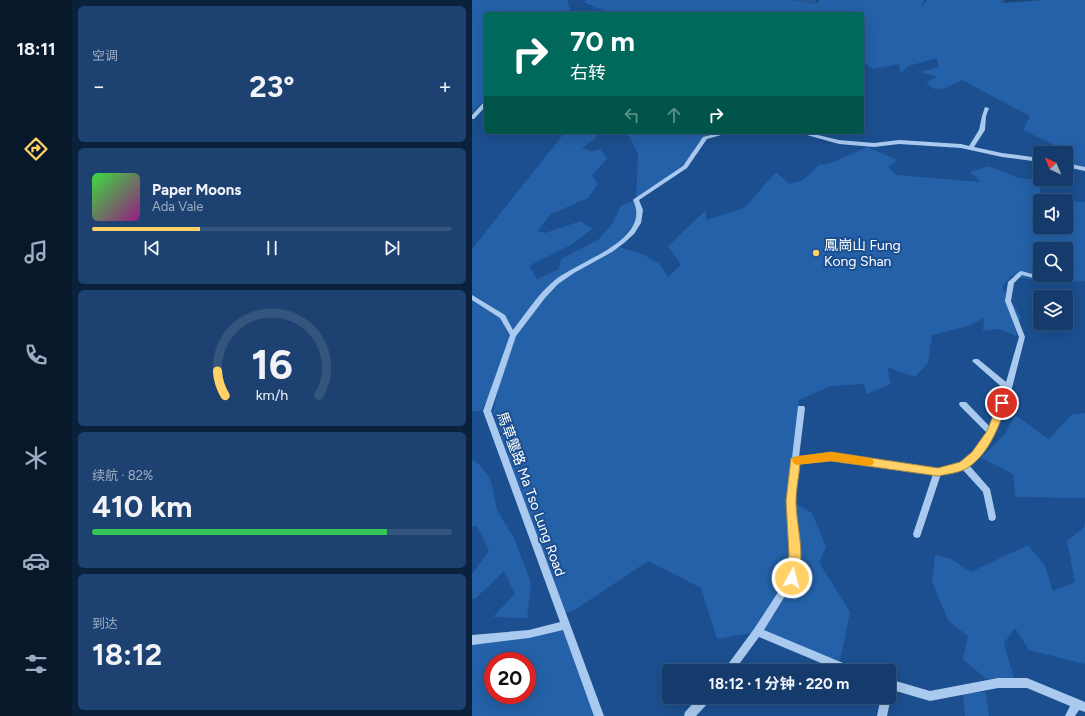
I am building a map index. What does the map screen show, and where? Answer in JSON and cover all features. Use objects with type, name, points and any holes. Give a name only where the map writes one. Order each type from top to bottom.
[{"type":"street","points":[[472,118],[484,105]]},
{"type":"street","points":[[971,148],[982,130],[987,108]]},
{"type":"street","name":"馬草壟路 Ma Tso Lung Road","points":[[599,716],[487,411],[513,335],[546,294],[563,277],[593,262],[630,236],[637,226],[640,213],[636,200],[685,167],[705,138],[721,134]]},
{"type":"street","points":[[807,134],[839,142],[874,144],[899,142],[961,146],[1002,156],[1033,159]]},
{"type":"street","points":[[1073,166],[1085,169]]},
{"type":"street","points":[[795,461],[831,456],[938,472],[964,465],[976,455],[991,433],[1008,388],[1022,337],[1008,301],[1011,282],[1021,273],[1033,276]]},
{"type":"street","points":[[472,297],[503,317],[513,335]]},
{"type":"street","points":[[976,361],[1008,388]]},
{"type":"street","points":[[963,404],[991,433]]},
{"type":"street","points":[[733,664],[758,632],[792,578],[795,554],[791,501],[800,408]]},
{"type":"street","points":[[964,465],[988,491],[992,518]]},
{"type":"street","points":[[917,534],[938,472]]},
{"type":"street","points":[[472,640],[530,634],[565,625]]},
{"type":"street","points":[[758,632],[835,664]]},
{"type":"street","points":[[896,686],[930,696],[998,683],[1027,683],[1081,705],[1070,716]]},
{"type":"street","points":[[689,716],[700,704]]},
{"type":"street","points":[[882,716],[885,704]]},
{"type":"shaded area","points":[[472,0],[567,0],[570,9],[566,12],[484,12],[484,100],[472,112]]},
{"type":"shaded area","points":[[587,0],[924,0],[921,7],[927,0],[1085,0],[1085,168],[1073,165],[1073,146],[1056,146],[1023,130],[1030,116],[962,80],[945,88],[934,89],[926,82],[937,77],[920,72],[939,67],[937,58],[909,66],[900,74],[899,64],[873,69],[864,62],[864,12],[616,12],[592,6],[584,2]]},
{"type":"shaded area","points":[[563,134],[595,134],[596,138],[582,148],[591,151],[600,149],[607,159],[592,175],[598,184],[588,198],[551,214],[538,231],[545,233],[581,221],[585,225],[593,228],[571,245],[529,266],[537,279],[559,269],[561,259],[598,240],[612,224],[621,206],[636,200],[638,154],[628,134],[721,134],[705,138],[677,172],[637,200],[639,218],[616,246],[642,254],[660,264],[668,277],[681,265],[668,246],[706,210],[706,220],[744,208],[776,172],[789,184],[803,180],[819,165],[831,163],[867,147],[898,160],[888,167],[896,175],[981,182],[970,172],[989,166],[1018,178],[1033,180],[1033,186],[1039,186],[1041,194],[1033,194],[1033,234],[1073,234],[1073,201],[1085,202],[1085,281],[1073,282],[1073,242],[1033,242],[1033,280],[1011,276],[1002,287],[1021,317],[1016,336],[999,329],[983,331],[984,318],[968,326],[932,335],[928,363],[915,377],[887,367],[891,384],[867,394],[864,384],[831,386],[799,400],[791,501],[812,513],[826,547],[819,562],[850,612],[839,664],[757,632],[717,639],[701,588],[648,561],[573,611],[561,613],[493,412],[502,374],[481,411],[472,411],[472,249]]},
{"type":"shaded area","points":[[1045,282],[1068,282],[1051,283]]},
{"type":"shaded area","points":[[1085,413],[1085,498],[1015,497],[1013,474],[981,458],[1005,434],[1015,415],[1049,439],[1071,415]]},
{"type":"shaded area","points":[[472,460],[480,465],[490,478],[497,510],[514,538],[531,583],[527,618],[493,617],[515,594],[504,571],[475,599],[472,599],[472,574],[489,551],[477,526],[472,527],[472,487],[474,486],[472,486]]},
{"type":"shaded area","points":[[1085,521],[1085,664],[1029,650],[1015,628],[1004,643],[1014,678],[987,679],[963,660],[968,636],[949,622],[932,582],[935,555],[951,559],[971,572],[1028,545],[1045,566],[1053,591],[1075,582],[1067,541],[1084,527]]},
{"type":"shaded area","points":[[565,625],[595,716],[472,716],[472,642]]},
{"type":"shaded area","points":[[986,692],[989,716],[965,716],[963,693]]},
{"type":"slow traffic","points":[[797,460],[831,456],[869,462]]},
{"type":"place","name":"鳳崗山 Fung Kong Shan","points":[[816,253]]},
{"type":"route","points":[[792,578],[795,554],[791,501],[795,461],[831,456],[938,472],[952,470],[964,465],[976,455],[991,433],[1002,403]]}]
